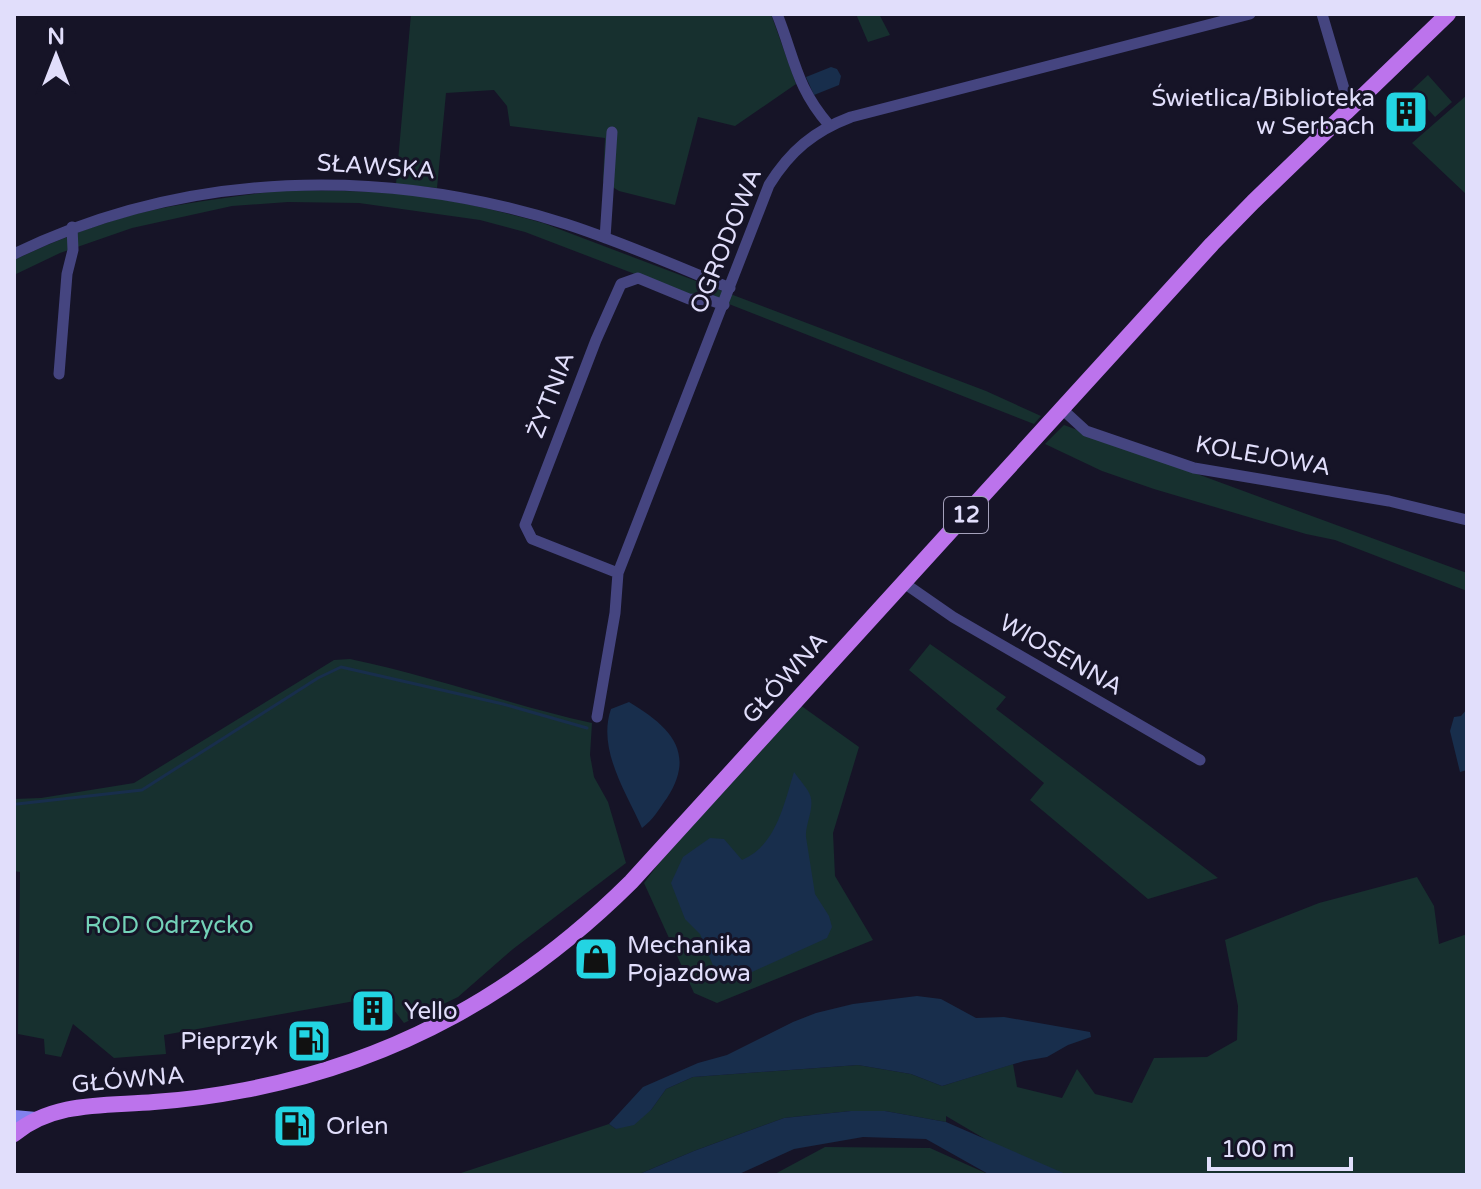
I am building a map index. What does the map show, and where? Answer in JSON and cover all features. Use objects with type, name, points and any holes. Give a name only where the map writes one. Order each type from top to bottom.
[{"type":"main road","name":"GŁÓWNA","points":[[14,1134],[36,1119],[72,1108],[205,1097],[306,1076],[405,1041],[476,1005],[542,961],[603,910],[1253,202],[1448,14]]},
{"type":"main road","points":[[14,1117],[36,1119]]},
{"type":"street","points":[[777,14],[801,87],[829,125]]},
{"type":"street","name":"OGRODOWA","points":[[597,717],[615,613],[618,573],[769,185],[780,166],[800,145],[829,125],[1250,14]]},
{"type":"street","points":[[1322,14],[1350,109]]},
{"type":"street","points":[[605,238],[612,132]]},
{"type":"street","name":"SŁAWSKA","points":[[14,254],[72,227],[107,215],[182,198],[299,183],[367,186],[446,193],[565,224],[730,288]]},
{"type":"street","points":[[59,374],[67,274],[73,250],[72,227]]},
{"type":"street","name":"ŻYTNIA","points":[[618,573],[532,539],[525,525],[596,340],[617,290],[628,280],[638,278],[689,299],[710,300],[724,305]]},
{"type":"street","name":"KOLEJOWA","points":[[1062,409],[1086,431],[1194,468],[1389,501],[1467,520]]},
{"type":"street","name":"WIOSENNA","points":[[904,583],[953,617],[1200,760]]},
{"type":"green space","points":[[411,14],[771,14],[796,84],[735,126],[698,117],[675,205],[619,191],[603,181],[605,138],[510,126],[507,106],[494,90],[446,93],[437,188],[396,184]]},
{"type":"green space","points":[[856,14],[879,14],[890,35],[868,42]]},
{"type":"green space","points":[[1428,75],[1452,102],[1435,117],[1411,91]]},
{"type":"green space","points":[[1467,95],[1467,195],[1412,143]]},
{"type":"green space","points":[[284,190],[421,196],[543,223],[986,391],[1041,416],[1034,424],[711,297],[695,297],[525,232],[480,220],[359,203],[288,202],[232,206],[132,228],[60,253],[14,275],[14,260],[118,219],[179,205]]},
{"type":"green space","points":[[1064,425],[1467,573],[1467,591],[1335,540],[1154,489],[1102,471],[1045,444]]},
{"type":"green space","points":[[930,644],[1006,697],[996,709],[1218,878],[1148,899],[1030,800],[1044,783],[909,670]]},
{"type":"green space","name":"ROD Odrzycko","points":[[350,659],[592,723],[590,755],[594,777],[608,802],[626,863],[513,949],[458,997],[404,1023],[383,996],[164,1035],[166,1054],[114,1058],[73,1024],[61,1057],[45,1054],[44,1039],[18,1034],[20,872],[14,871],[14,799],[41,798],[134,783],[334,660]]},
{"type":"green space","points":[[793,700],[859,747],[833,833],[835,876],[873,940],[717,1003],[694,993],[644,883],[720,782]]},
{"type":"green space","points":[[1417,877],[1434,906],[1439,944],[1467,934],[1467,1175],[1064,1175],[1002,1149],[946,1116],[946,1122],[885,1111],[851,1111],[784,1118],[637,1175],[455,1175],[609,1124],[616,1129],[651,1110],[666,1089],[693,1077],[858,1065],[911,1074],[942,1086],[1013,1064],[1017,1087],[1062,1098],[1077,1069],[1095,1094],[1132,1103],[1154,1058],[1207,1057],[1237,1040],[1238,1006],[1225,940],[1319,903]]},
{"type":"green space","points":[[825,1147],[930,1148],[990,1175],[773,1175]]},
{"type":"water","points":[[831,67],[837,69],[841,76],[839,85],[814,95],[806,77]]},
{"type":"water","points":[[629,702],[667,731],[679,754],[676,782],[642,828],[615,770],[608,739],[611,709]]},
{"type":"water","points":[[1467,709],[1467,770],[1460,772],[1450,731],[1454,717],[1461,716]]},
{"type":"water","points":[[794,772],[810,795],[806,837],[815,894],[832,927],[827,938],[752,972],[717,975],[700,934],[685,919],[671,883],[683,857],[710,838],[724,839],[742,860],[754,854],[777,823]]},
{"type":"water","points":[[917,996],[941,999],[976,1018],[1004,1017],[1090,1032],[1091,1037],[1047,1057],[942,1086],[911,1074],[858,1065],[693,1077],[666,1089],[651,1110],[634,1125],[616,1129],[609,1124],[643,1087],[698,1063],[727,1055],[793,1022],[853,1004]]},
{"type":"water","points":[[885,1111],[946,1122],[1068,1175],[990,1175],[926,1139],[863,1137],[794,1149],[737,1175],[637,1175],[784,1118]]},
{"type":"waterway","points":[[17,804],[142,790],[318,678],[341,667],[503,704],[587,728]]},
{"type":"place","name":"Świetlica/Biblioteka w Serbach","points":[[1406,112]]},
{"type":"place","name":"Mechanika Pojazdowa","points":[[596,959]]},
{"type":"place","name":"Yello","points":[[373,1011]]},
{"type":"place","name":"Pieprzyk","points":[[309,1041]]},
{"type":"place","name":"Orlen","points":[[295,1126]]}]
